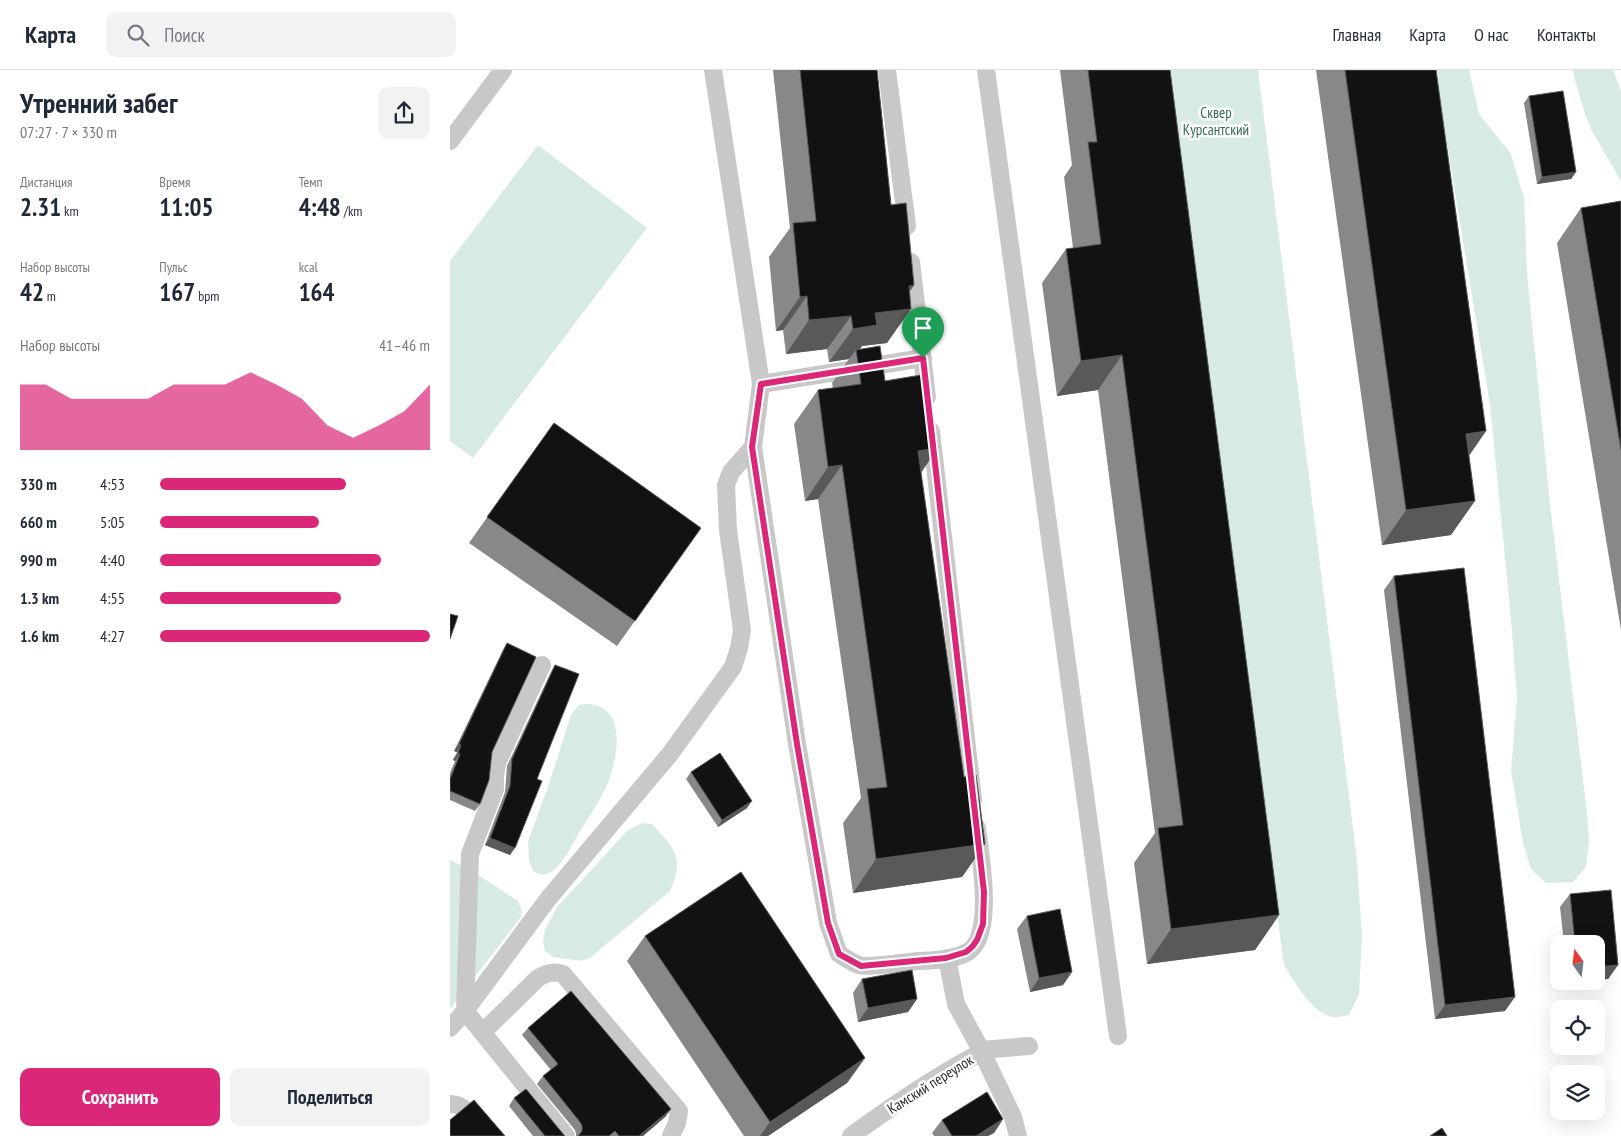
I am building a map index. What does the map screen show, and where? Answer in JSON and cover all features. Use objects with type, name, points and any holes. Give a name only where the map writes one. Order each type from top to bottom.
[{"type":"lane","points":[[450,141],[503,70]]},
{"type":"lane","points":[[713,70],[761,384],[752,447],[797,744],[828,923],[839,954],[861,966],[946,958],[966,952],[977,940],[983,924],[984,892],[923,358],[887,70]]},
{"type":"lane","points":[[986,70],[1118,1036]]},
{"type":"lane","points":[[761,384],[923,358]]},
{"type":"lane","points":[[450,1028],[465,1011],[548,899],[670,754],[733,666],[742,630],[728,530],[726,485],[731,472],[752,447]]},
{"type":"lane","points":[[542,665],[497,763],[494,777],[495,789],[470,854],[465,1011],[566,1136]]},
{"type":"lane","points":[[946,958],[956,1004],[982,1050],[1030,1046]]},
{"type":"lane","points":[[483,1032],[538,978],[548,973],[556,972],[563,974],[679,1111],[677,1123],[671,1136]]},
{"type":"lane","name":"Камский переулок","points":[[851,1136],[900,1100],[982,1050],[1013,1118],[1018,1136]]},
{"type":"lane","points":[[450,1104],[464,1108],[486,1136]]},
{"type":"green space","name":"Сквер Курсантский","points":[[1161,70],[1258,70],[1356,852],[1362,935],[1359,994],[1349,1015],[1332,1017],[1317,1009],[1304,995],[1284,965]]},
{"type":"green space","points":[[1435,70],[1469,70],[1479,114],[1511,154],[1524,198],[1527,274],[1550,504],[1587,813],[1589,841],[1586,867],[1573,882],[1546,883],[1531,869],[1523,843],[1511,771],[1517,698],[1490,405]]},
{"type":"green space","points":[[1572,70],[1613,70],[1621,91],[1621,181],[1592,131]]},
{"type":"green space","points":[[538,145],[647,228],[473,458],[450,441],[450,261]]},
{"type":"green space","points":[[579,705],[599,706],[607,711],[613,719],[617,739],[612,771],[602,795],[565,858],[553,871],[542,875],[533,871],[529,860],[528,841],[571,715]]},
{"type":"green space","points":[[642,823],[652,824],[667,840],[675,854],[677,870],[670,891],[590,958],[581,961],[553,957],[545,951],[543,942],[545,930],[557,907],[628,830]]},
{"type":"green space","points":[[450,860],[469,869],[518,901],[521,908],[521,917],[450,1009]]},
{"type":"building","points":[[800,70],[877,70],[891,205],[906,203],[914,285],[909,286],[911,309],[875,313],[877,325],[853,329],[851,316],[809,320],[807,296],[800,297],[793,223],[816,221]]},
{"type":"building","points":[[1088,70],[1170,70],[1279,915],[1171,929],[1158,828],[1183,825],[1122,355],[1081,361],[1066,249],[1101,244],[1088,142],[1097,142]]},
{"type":"building","points":[[1345,70],[1436,70],[1486,431],[1466,434],[1475,501],[1406,510]]},
{"type":"building","points":[[1563,91],[1576,172],[1542,177],[1529,96]]},
{"type":"building","points":[[1621,201],[1621,450],[1581,208]]},
{"type":"building","points":[[880,346],[885,381],[927,374],[938,448],[918,451],[964,777],[976,775],[985,844],[876,859],[867,789],[887,787],[842,465],[828,467],[818,390],[861,384],[856,350]]},
{"type":"building","points":[[554,423],[701,528],[635,621],[487,517]]},
{"type":"building","points":[[1464,568],[1515,997],[1445,1005],[1394,576]]},
{"type":"building","points":[[450,614],[458,616],[450,639]]},
{"type":"building","points":[[507,643],[536,657],[492,752],[489,780],[480,804],[450,791],[450,779],[460,754],[458,753],[461,745],[459,744]]},
{"type":"building","points":[[555,665],[579,674],[537,779],[542,781],[515,848],[490,838],[510,786],[512,759]]},
{"type":"building","points":[[720,753],[752,801],[722,820],[691,772]]},
{"type":"building","points":[[741,872],[865,1058],[770,1122],[645,936]]},
{"type":"building","points":[[1611,890],[1618,965],[1605,966],[1605,935],[1574,935],[1570,894]]},
{"type":"building","points":[[1060,909],[1072,972],[1039,978],[1027,916]]},
{"type":"building","points":[[912,970],[917,999],[868,1008],[862,979]]},
{"type":"building","points":[[571,991],[671,1109],[639,1136],[619,1136],[615,1131],[609,1136],[578,1136],[582,1131],[580,1122],[543,1076],[558,1064],[528,1028]]},
{"type":"building","points":[[526,1089],[565,1136],[545,1136],[514,1098]]},
{"type":"building","points":[[987,1092],[1003,1119],[976,1136],[952,1136],[942,1120]]},
{"type":"building","points":[[474,1100],[505,1136],[450,1136],[450,1120]]},
{"type":"building","points":[[1442,1128],[1447,1136],[1430,1136]]},
{"type":"route","points":[[923,358],[984,892],[983,924],[977,940],[966,952],[946,958],[861,966],[839,954],[828,923],[797,744],[752,447],[761,384],[923,358]]}]
